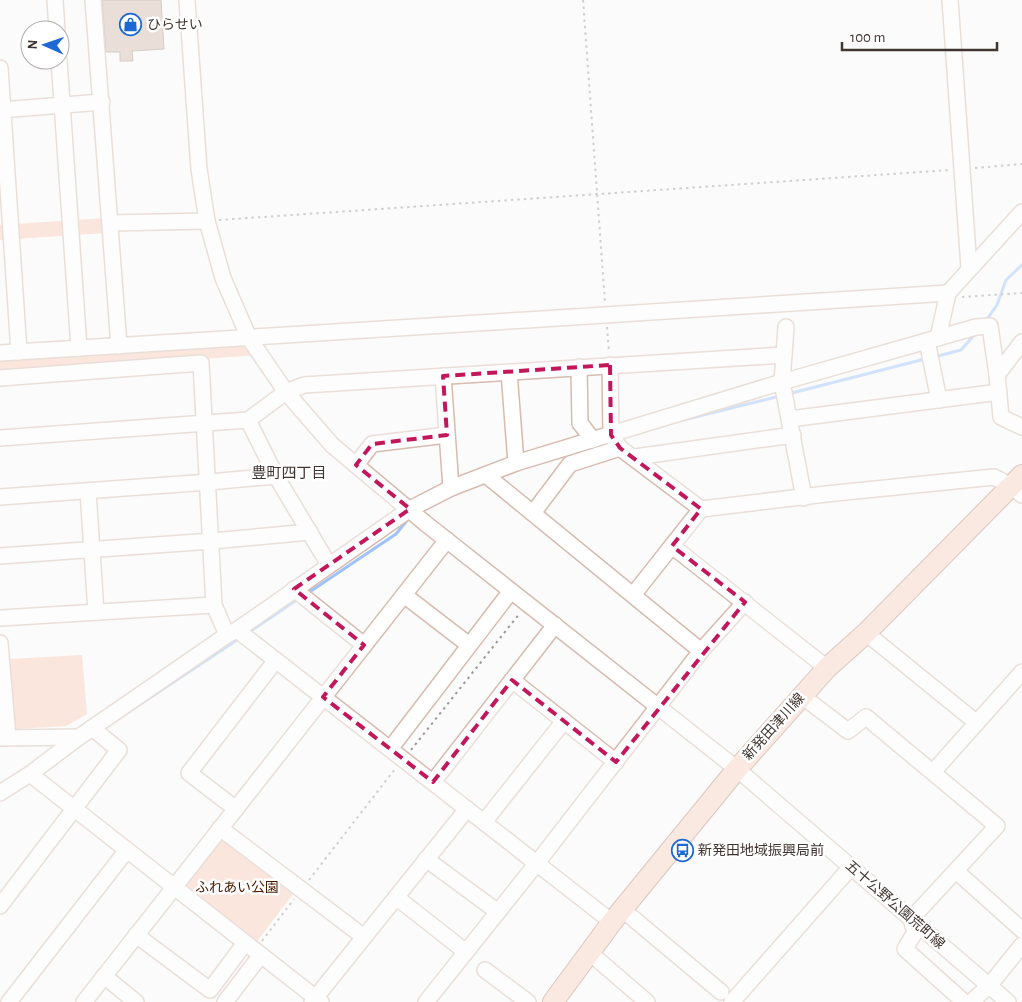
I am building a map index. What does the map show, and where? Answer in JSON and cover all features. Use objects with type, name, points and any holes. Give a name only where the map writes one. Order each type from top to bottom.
[{"type":"main road","name":"新発田津川線","points":[[553,1002],[618,916],[737,769],[802,696],[828,668],[1018,486]]},
{"type":"street","points":[[55,0],[56,20]]},
{"type":"street","points":[[93,0],[119,346]]},
{"type":"street","name":"五十公野公園荒町線","points":[[187,0],[199,169],[207,221],[223,278],[249,338],[286,392],[332,445],[447,540],[737,769],[1008,1002]]},
{"type":"street","points":[[950,0],[970,268]]},
{"type":"street","points":[[0,68],[19,352]]},
{"type":"street","points":[[60,70],[80,348]]},
{"type":"street","points":[[2,110],[102,102]]},
{"type":"street","points":[[939,400],[932,340],[948,293],[1022,212]]},
{"type":"street","points":[[110,223],[207,221]]},
{"type":"street","points":[[0,353],[948,293]]},
{"type":"street","points":[[533,513],[570,464],[615,442],[782,382],[982,326],[990,326],[1001,417],[1022,427]]},
{"type":"street","points":[[786,327],[782,382],[804,498]]},
{"type":"street","points":[[997,375],[1022,342]]},
{"type":"street","points":[[0,438],[248,420],[286,392],[304,385],[784,355]]},
{"type":"street","points":[[0,378],[201,363],[214,605],[232,632],[276,660],[537,863],[618,916],[726,997],[851,867]]},
{"type":"street","points":[[610,365],[615,442]]},
{"type":"street","points":[[579,367],[580,423],[593,440]]},
{"type":"street","points":[[509,372],[516,463]]},
{"type":"street","points":[[443,376],[451,488]]},
{"type":"street","points":[[790,419],[999,392]]},
{"type":"street","points":[[248,420],[276,476],[329,565]]},
{"type":"street","points":[[356,465],[372,444],[447,435]]},
{"type":"street","points":[[634,457],[793,435]]},
{"type":"street","points":[[0,793],[410,509],[451,488],[516,463],[593,440],[615,442],[701,509],[994,477],[1018,486]]},
{"type":"street","points":[[486,475],[701,651]]},
{"type":"street","points":[[0,497],[276,476]]},
{"type":"street","points":[[88,491],[96,612]]},
{"type":"street","points":[[633,596],[701,509]]},
{"type":"street","points":[[0,556],[310,532]]},
{"type":"street","points":[[84,1002],[447,540]]},
{"type":"street","points":[[672,546],[828,668]]},
{"type":"street","points":[[294,589],[364,646]]},
{"type":"street","points":[[390,749],[511,591]]},
{"type":"street","points":[[404,595],[469,645]]},
{"type":"street","points":[[426,1002],[537,863],[701,651],[745,602]]},
{"type":"street","points":[[0,618],[214,605]]},
{"type":"street","points":[[433,782],[555,625]]},
{"type":"street","points":[[866,633],[977,723]]},
{"type":"street","points":[[0,643],[4,738],[79,737]]},
{"type":"street","points":[[236,809],[189,773],[276,660]]},
{"type":"street","points":[[934,772],[977,723],[1016,689],[1022,672]]},
{"type":"street","points":[[512,680],[616,762]]},
{"type":"street","points":[[802,696],[848,732],[866,717],[997,826],[912,919],[915,932],[905,949],[964,1002]]},
{"type":"street","points":[[484,822],[564,721]]},
{"type":"street","points":[[0,906],[76,810],[119,750],[92,728]]},
{"type":"street","points":[[30,774],[254,949],[316,1001],[364,937],[467,809]]},
{"type":"street","points":[[220,828],[364,937]]},
{"type":"street","points":[[9,1002],[127,850]]},
{"type":"street","points":[[426,859],[498,912]]},
{"type":"street","points":[[956,871],[1022,930]]},
{"type":"street","points":[[396,897],[466,952]]},
{"type":"street","points":[[136,935],[210,990],[254,949]]},
{"type":"street","points":[[971,1002],[989,986],[1022,945]]},
{"type":"street","points":[[225,1002],[254,949]]},
{"type":"street","points":[[590,953],[647,1002]]},
{"type":"street","points":[[486,970],[528,1002]]},
{"type":"street","points":[[104,976],[136,1002]]},
{"type":"path","points":[[584,0],[610,365]]},
{"type":"path","points":[[207,221],[962,170],[1022,164]]},
{"type":"path","points":[[994,295],[1022,293]]},
{"type":"path","points":[[254,949],[528,604]]},
{"type":"highlighted area","points":[[610,365],[611,435],[620,448],[701,509],[672,546],[745,602],[616,762],[512,680],[433,782],[323,697],[364,645],[294,589],[410,509],[356,465],[372,444],[447,435],[443,376]]},
{"type":"green space","points":[[105,218],[106,233],[0,240],[0,225]]},
{"type":"green space","points":[[248,340],[259,355],[0,373],[0,355]]},
{"type":"green space","points":[[82,655],[87,714],[66,726],[14,729],[9,659]]},
{"type":"green space","name":"ふれあい公園","points":[[222,836],[296,890],[255,944],[182,888]]},
{"type":"building","name":"ひらせい","points":[[102,0],[161,0],[164,49],[132,51],[133,61],[120,61],[120,52],[106,52]]},
{"type":"waterway","points":[[985,322],[997,305],[1006,280],[1022,265]]},
{"type":"waterway","points":[[934,357],[961,350],[976,333]]},
{"type":"waterway","points":[[788,394],[925,359]]},
{"type":"waterway","points":[[679,421],[780,396]]},
{"type":"waterway","points":[[308,593],[396,534],[409,518]]},
{"type":"waterway","points":[[248,633],[298,599]]},
{"type":"waterway","points":[[118,719],[240,638]]},
{"type":"place","name":"ひらせい","points":[[131,25]]},
{"type":"place","name":"新発田地域振興局前","points":[[682,851]]},
{"type":"district","name":"豊町四丁目","points":[[289,473]]}]
